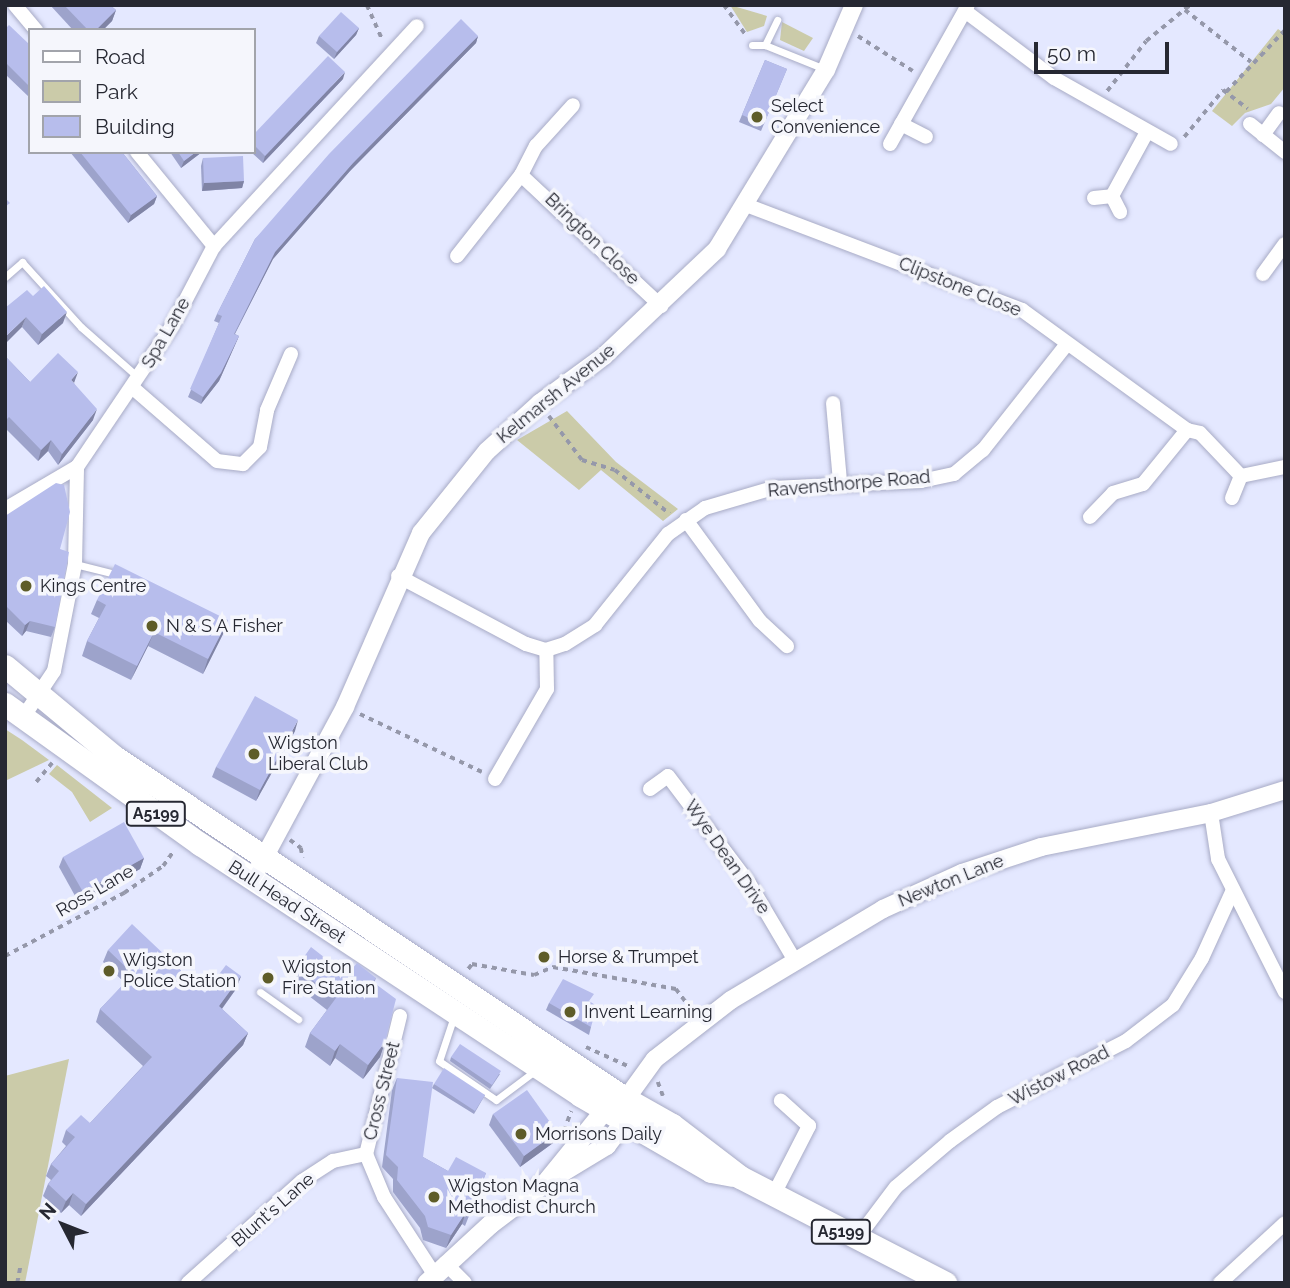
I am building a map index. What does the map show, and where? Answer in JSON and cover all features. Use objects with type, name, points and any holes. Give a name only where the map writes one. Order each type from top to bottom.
[{"type":"main road","name":"Bull Head Street","points":[[5,666],[116,758],[264,859],[317,908]]},
{"type":"main road","name":"Bull Head Street","points":[[14,711],[251,878],[317,908],[562,1057],[618,1110]]},
{"type":"main road","name":"Bull Head Street","points":[[460,997],[539,1067],[575,1092],[618,1110]]},
{"type":"main road","name":"A5199","points":[[618,1110],[672,1125],[740,1177],[856,1240],[946,1283]]},
{"type":"main road","name":"A5199","points":[[618,1110],[645,1132],[711,1171],[740,1177]]},
{"type":"main road","points":[[435,1273],[548,1180],[588,1160],[618,1110]]},
{"type":"street","points":[[15,5],[34,28]]},
{"type":"street","name":"Kelmarsh Avenue","points":[[251,878],[264,859],[345,707],[398,576],[421,533],[455,485],[540,403],[604,356],[661,306],[717,249],[826,70],[854,5]]},
{"type":"street","points":[[890,144],[966,8],[1006,46],[1097,104],[1171,144]]},
{"type":"street","name":"Spa Lane","points":[[77,467],[136,384],[214,246],[417,26]]},
{"type":"street","points":[[457,256],[521,175],[536,146],[573,105]]},
{"type":"street","points":[[1262,135],[1279,113]]},
{"type":"street","points":[[901,124],[926,137]]},
{"type":"street","points":[[1250,124],[1285,152]]},
{"type":"street","points":[[1112,196],[1147,132]]},
{"type":"street","points":[[139,154],[214,246]]},
{"type":"street","name":"Brington Close","points":[[521,175],[661,306]]},
{"type":"street","points":[[1094,198],[1112,196]]},
{"type":"street","points":[[1112,196],[1120,212]]},
{"type":"street","name":"Clipstone Close","points":[[746,205],[1022,310],[1187,430],[1210,441],[1241,476]]},
{"type":"street","points":[[1263,274],[1284,248]]},
{"type":"street","name":"Ravensthorpe Road","points":[[546,650],[580,637],[595,625],[655,548],[687,520],[726,499],[773,488],[840,482],[921,481],[954,474],[983,450],[1067,344]]},
{"type":"street","points":[[136,384],[217,461],[243,464],[260,447],[267,410],[291,354]]},
{"type":"street","points":[[833,403],[840,482]]},
{"type":"street","points":[[1090,517],[1113,493],[1143,484],[1187,430]]},
{"type":"street","points":[[5,509],[77,467]]},
{"type":"street","points":[[14,711],[38,696],[54,671],[75,564],[77,467]]},
{"type":"street","points":[[1232,498],[1241,476],[1285,467]]},
{"type":"street","points":[[687,520],[760,621],[787,646]]},
{"type":"street","points":[[398,576],[526,644],[546,650],[547,689],[495,779]]},
{"type":"street","name":"Wye Dean Drive","points":[[650,789],[668,776],[675,784],[749,883],[794,959]]},
{"type":"street","name":"Newton Lane","points":[[618,1110],[655,1059],[701,1023],[794,959],[883,909],[962,873],[1041,847],[1211,813],[1285,790]]},
{"type":"street","points":[[1211,813],[1218,859],[1285,992]]},
{"type":"street","name":"Wistow Road","points":[[856,1240],[896,1187],[950,1141],[997,1107],[1126,1041],[1173,1005],[1202,958],[1233,890]]},
{"type":"street","name":"Cross Street","points":[[400,1016],[366,1154],[384,1197],[435,1273],[465,1283]]},
{"type":"street","points":[[773,1196],[809,1126],[781,1101]]},
{"type":"street","name":"Blunt's Lane","points":[[188,1283],[302,1181],[333,1161],[366,1154]]},
{"type":"street","points":[[1220,1283],[1285,1223]]},
{"type":"lane","points":[[765,45],[777,20]]},
{"type":"lane","points":[[752,45],[765,45],[826,70]]},
{"type":"lane","points":[[5,277],[22,262],[136,384]]},
{"type":"lane","points":[[75,564],[125,578]]},
{"type":"lane","points":[[260,992],[298,1020]]},
{"type":"lane","points":[[460,997],[439,1061],[496,1100],[539,1067]]},
{"type":"path","points":[[367,5],[389,56]]},
{"type":"path","points":[[724,5],[752,45]]},
{"type":"path","points":[[1097,104],[1146,41],[1190,5]]},
{"type":"path","points":[[1185,10],[1251,62]]},
{"type":"path","points":[[845,27],[926,80]]},
{"type":"path","points":[[1226,92],[1251,62],[1285,30]]},
{"type":"path","points":[[1171,144],[1180,143],[1223,90],[1248,108],[1250,124]]},
{"type":"path","points":[[540,403],[582,460],[615,470],[669,514],[687,520]]},
{"type":"path","points":[[345,707],[495,779]]},
{"type":"path","points":[[36,782],[59,757]]},
{"type":"path","name":"Ross Lane","points":[[5,956],[134,887],[163,866],[185,834]]},
{"type":"path","points":[[460,997],[472,964],[534,975],[553,967],[676,989],[701,1023]]},
{"type":"path","points":[[17,1283],[20,1267]]},
{"type":"green space","points":[[730,5],[767,16],[764,26],[747,32]]},
{"type":"green space","points":[[782,22],[813,38],[804,51],[780,40]]},
{"type":"green space","points":[[1278,29],[1285,34],[1285,87],[1271,104],[1245,113],[1232,126],[1212,111]]},
{"type":"green space","points":[[567,411],[616,462],[678,509],[663,521],[601,470],[579,490],[517,440]]},
{"type":"green space","points":[[5,729],[22,740],[49,760],[5,781]]},
{"type":"green space","points":[[57,765],[112,808],[90,822],[72,792],[49,774]]},
{"type":"green space","points":[[69,1059],[25,1283],[5,1283],[5,1076]]},
{"type":"building","points":[[64,5],[110,5],[116,10],[98,28],[86,28]]},
{"type":"building","points":[[341,12],[359,28],[337,52],[319,36]]},
{"type":"building","points":[[461,19],[478,36],[353,163],[275,252],[234,334],[239,336],[221,373],[203,397],[190,389],[222,316],[217,314],[255,239],[329,154]]},
{"type":"building","points":[[9,25],[28,43],[28,85],[5,62],[5,29]]},
{"type":"building","points":[[328,56],[345,72],[265,156],[256,147],[256,132]]},
{"type":"building","points":[[765,60],[787,69],[764,124],[742,115]]},
{"type":"building","points":[[82,154],[124,154],[157,196],[131,215]]},
{"type":"building","points":[[179,154],[193,154],[184,161]]},
{"type":"building","points":[[243,156],[244,181],[204,183],[203,158]]},
{"type":"building","points":[[44,286],[67,312],[42,334],[26,317],[5,337],[5,308],[27,290],[33,296]]},
{"type":"building","points":[[58,353],[78,372],[71,380],[97,409],[62,454],[51,440],[41,450],[9,417],[5,421],[5,356],[30,382]]},
{"type":"building","name":"Kings Centre","points":[[56,483],[64,485],[70,512],[60,549],[69,552],[55,627],[30,621],[25,625],[5,605],[5,516]]},
{"type":"building","name":"N & S A Fisher","points":[[115,564],[228,620],[208,659],[154,632],[137,666],[87,641],[106,605],[97,600]]},
{"type":"building","name":"Wigston Liberal Club","points":[[255,696],[298,720],[260,790],[216,767]]},
{"type":"building","points":[[124,822],[144,858],[83,892],[63,857]]},
{"type":"building","points":[[132,924],[205,993],[226,965],[241,976],[219,1006],[248,1033],[86,1204],[73,1193],[66,1201],[48,1184],[59,1171],[51,1164],[75,1137],[66,1130],[81,1115],[90,1123],[152,1057],[100,1009],[133,974],[108,950]]},
{"type":"building","points":[[311,947],[347,975],[357,963],[376,978],[373,982],[396,999],[385,1042],[368,1065],[340,1044],[335,1051],[310,1033],[336,998],[296,968]]},
{"type":"building","name":"Invent Learning","points":[[563,979],[594,994],[589,1001],[597,1006],[591,1027],[549,1003]]},
{"type":"building","points":[[460,1044],[501,1071],[492,1085],[451,1057]]},
{"type":"building","points":[[444,1068],[485,1095],[475,1111],[434,1084]]},
{"type":"building","points":[[397,1078],[433,1082],[423,1157],[448,1171],[456,1157],[486,1173],[470,1214],[466,1212],[451,1235],[428,1227],[425,1216],[397,1180],[398,1167],[386,1155]]},
{"type":"building","name":"Morrisons Daily","points":[[527,1090],[557,1132],[524,1156],[493,1114]]},
{"type":"place","name":"Select Convenience","points":[[757,117]]},
{"type":"place","name":"Kings Centre","points":[[26,586]]},
{"type":"place","name":"N & S A Fisher","points":[[152,626]]},
{"type":"place","name":"Wigston Liberal Club","points":[[254,754]]},
{"type":"place","name":"Horse & Trumpet","points":[[544,957]]},
{"type":"place","name":"Wigston Police Station","points":[[109,971]]},
{"type":"place","name":"Wigston Fire Station","points":[[268,978]]},
{"type":"place","name":"Invent Learning","points":[[570,1012]]},
{"type":"place","name":"Morrisons Daily","points":[[521,1134]]},
{"type":"place","name":"Wigston Magna Methodist Church","points":[[434,1197]]}]
